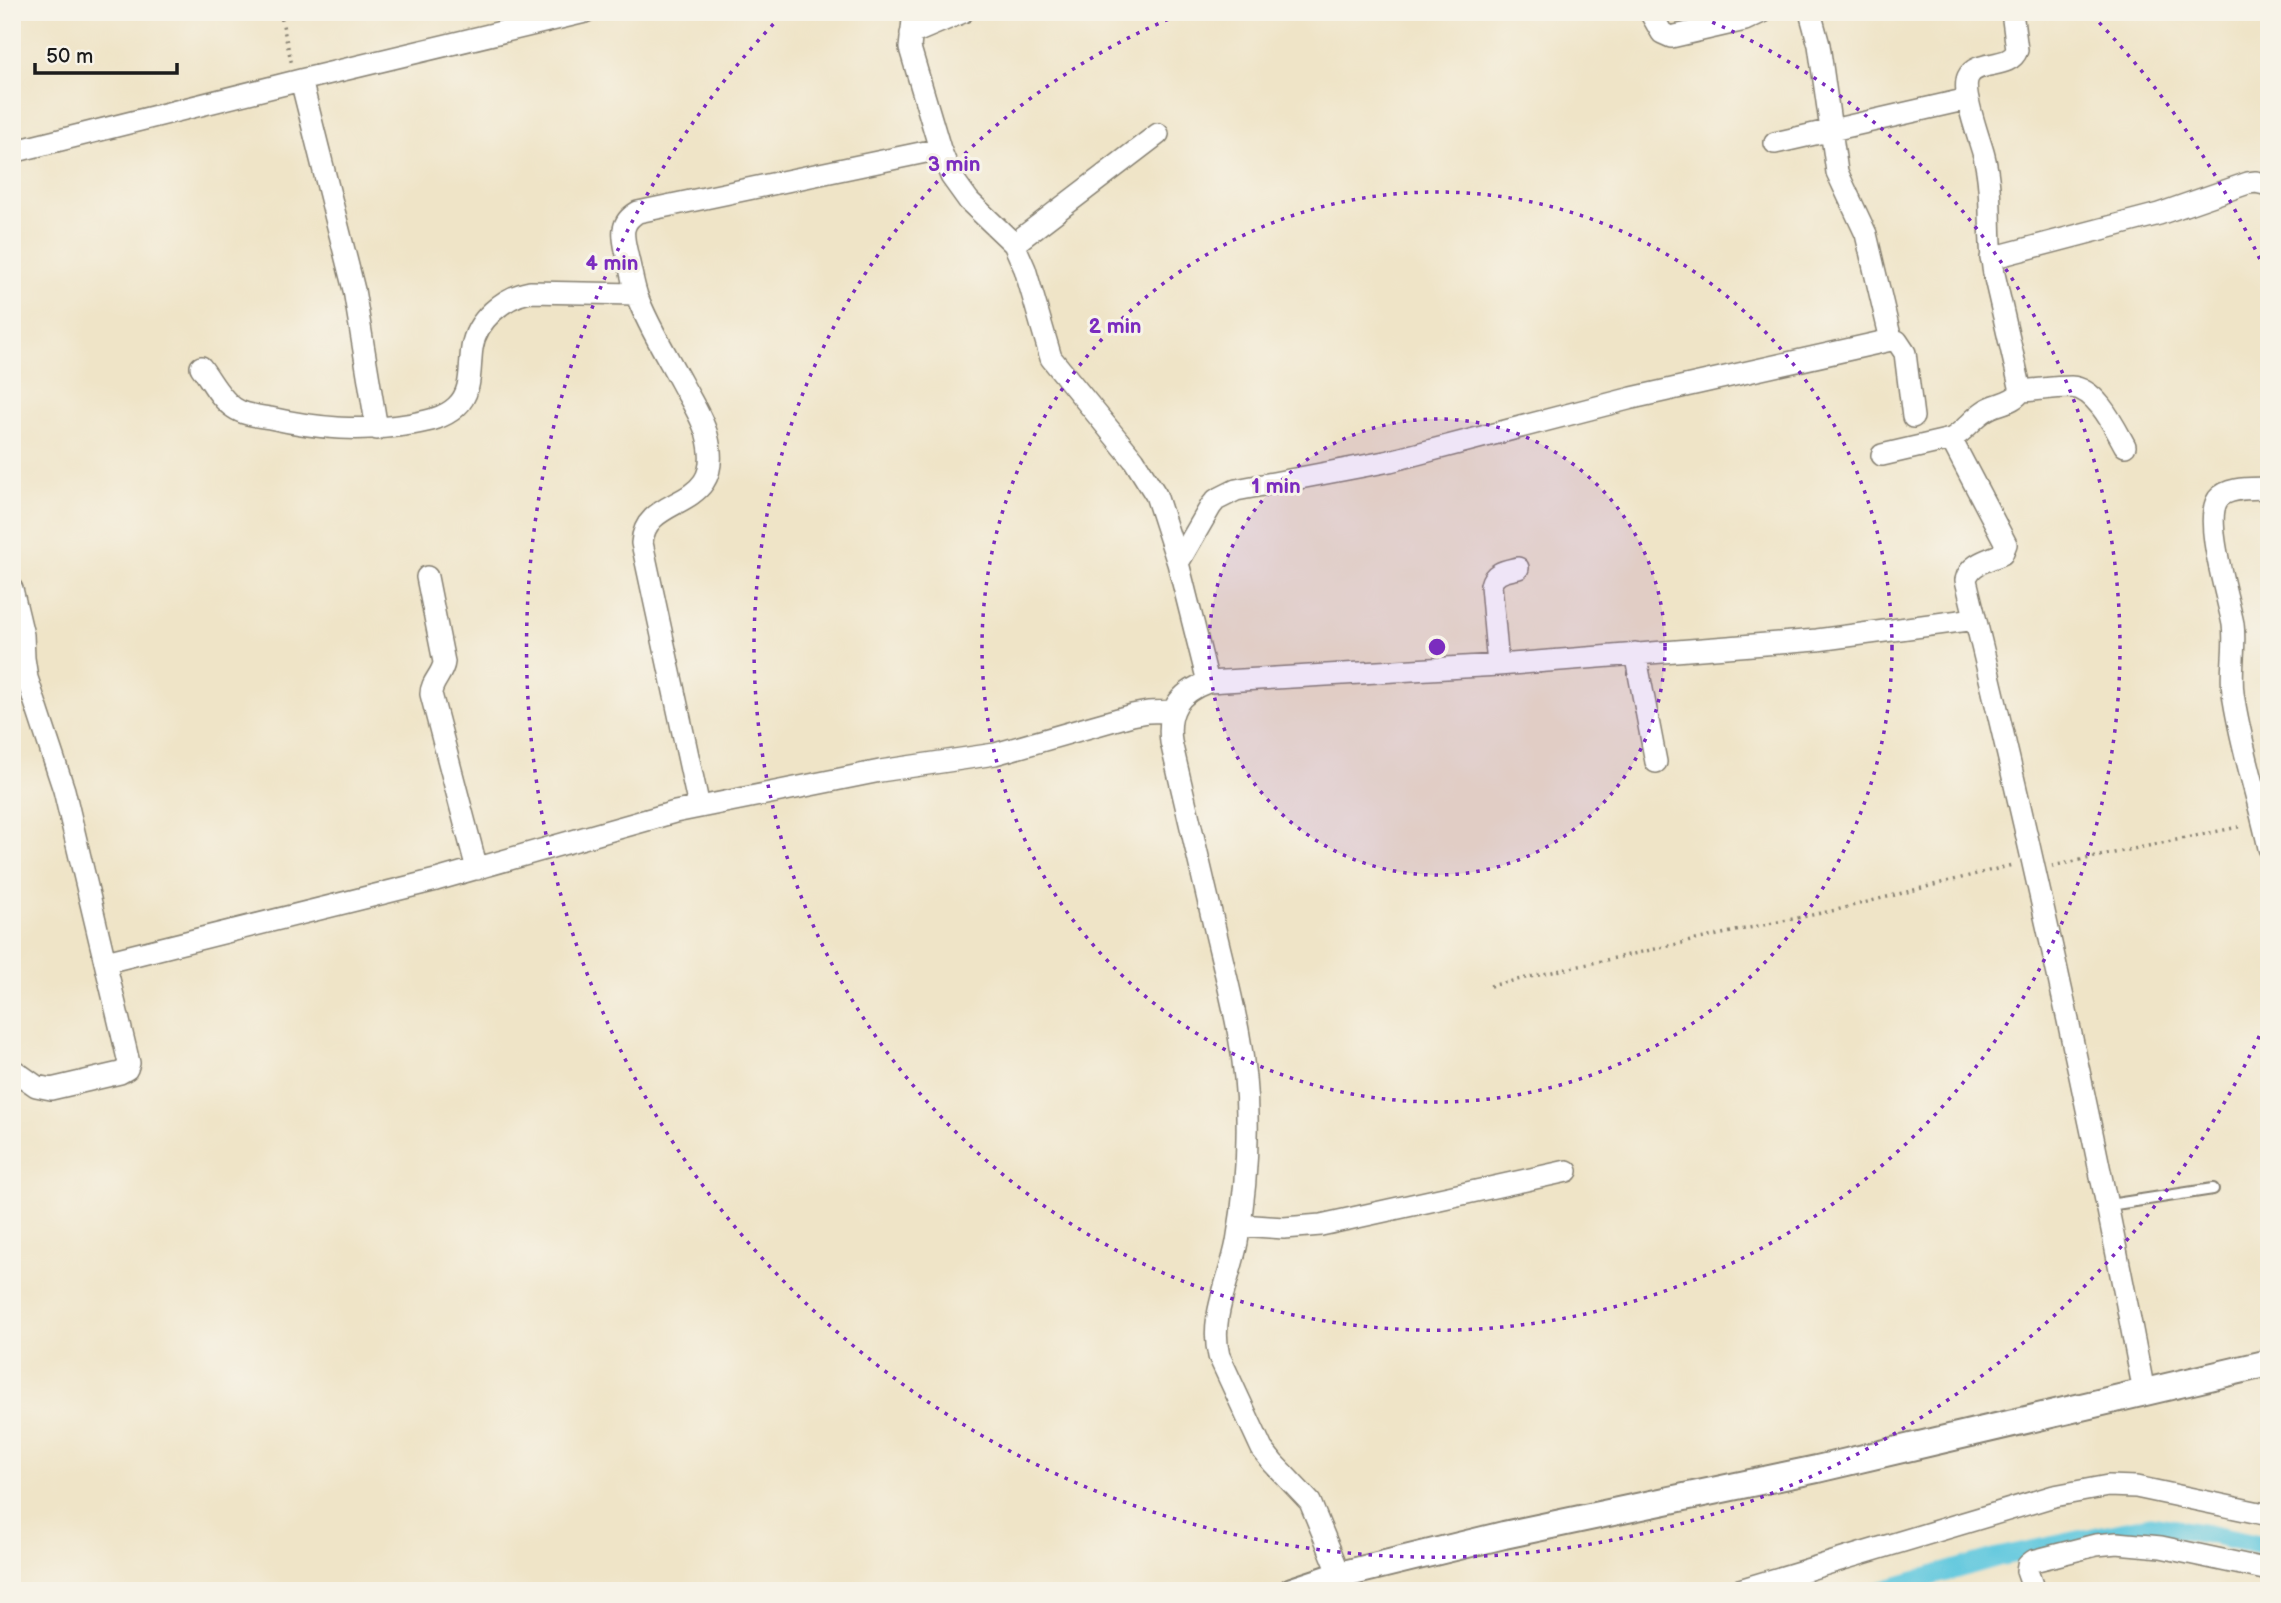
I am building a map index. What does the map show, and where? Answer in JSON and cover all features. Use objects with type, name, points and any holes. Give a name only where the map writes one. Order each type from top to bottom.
[{"type":"street","points":[[12,152],[585,12]]},
{"type":"street","points":[[917,12],[910,48],[940,149],[959,189],[1014,244],[1025,269],[1051,358],[1149,482],[1161,509],[1178,563],[1208,682]]},
{"type":"street","points":[[911,34],[963,12]]},
{"type":"street","points":[[1650,12],[1662,33],[1671,37],[1745,20],[1762,12]]},
{"type":"street","points":[[1810,12],[1819,45],[1837,172],[1866,234],[1891,341]]},
{"type":"street","points":[[1882,455],[1951,439],[1987,409],[2016,398],[2021,391],[1991,258],[1989,184],[1966,82],[1974,71],[2010,60],[2015,55],[2017,50],[2012,12]]},
{"type":"street","points":[[301,80],[354,290],[377,429]]},
{"type":"street","points":[[1775,143],[1968,99]]},
{"type":"street","points":[[1014,244],[1158,134]]},
{"type":"street","points":[[699,807],[642,543],[645,527],[652,518],[701,487],[708,477],[710,449],[702,422],[636,294],[623,236],[625,224],[629,217],[638,212],[940,149]]},
{"type":"street","points":[[1991,258],[2159,214],[2248,183],[2269,185]]},
{"type":"street","points":[[201,367],[225,401],[246,414],[317,427],[377,429],[429,421],[455,409],[467,393],[472,345],[477,333],[506,300],[530,292],[636,294]]},
{"type":"street","points":[[1178,563],[1211,506],[1216,500],[1236,490],[1390,461],[1632,398],[1891,341],[1897,341],[1905,353],[1913,417]]},
{"type":"street","points":[[2021,391],[2072,387],[2081,389],[2107,414],[2125,446]]},
{"type":"street","points":[[1951,439],[2006,544],[2002,554],[1972,567],[1966,580],[2109,1205],[2144,1392]]},
{"type":"street","points":[[2269,488],[2236,490],[2223,494],[2216,501],[2214,527],[2215,545],[2233,631],[2232,676],[2235,706],[2269,848]]},
{"type":"street","points":[[1498,665],[1491,585],[1496,574],[1518,568]]},
{"type":"street","points":[[427,577],[444,662],[431,694],[477,869]]},
{"type":"street","points":[[12,589],[23,635],[27,678],[64,790],[128,1057],[127,1069],[120,1073],[51,1089],[36,1086],[12,1069]]},
{"type":"street","points":[[1339,1575],[1310,1502],[1262,1449],[1216,1344],[1216,1321],[1240,1225],[1247,1129],[1244,1067],[1228,985],[1171,742],[1169,721],[1173,711],[1188,692],[1208,682],[1498,665],[1817,640],[1975,619]]},
{"type":"street","points":[[1635,653],[1656,762]]},
{"type":"street","points":[[106,962],[477,869],[648,819],[699,807],[880,771],[995,754],[1132,715],[1173,711]]},
{"type":"street","points":[[1240,1225],[1284,1228],[1321,1225],[1567,1171]]},
{"type":"street","points":[[1292,1591],[1339,1575],[1504,1535],[1817,1469],[2269,1363]]},
{"type":"street","points":[[1736,1591],[2026,1504],[2108,1486],[2136,1487],[2269,1515]]},
{"type":"street","points":[[2034,1591],[2027,1571],[2028,1565],[2033,1561],[2106,1544],[2161,1547],[2269,1570]]},
{"type":"lane","points":[[2109,1205],[2213,1189]]},
{"type":"path","points":[[280,12],[290,58],[301,80]]},
{"type":"path","points":[[1490,986],[2032,864],[2263,821]]},
{"type":"waterway","points":[[1880,1591],[1998,1557],[2150,1525],[2269,1547]]}]
